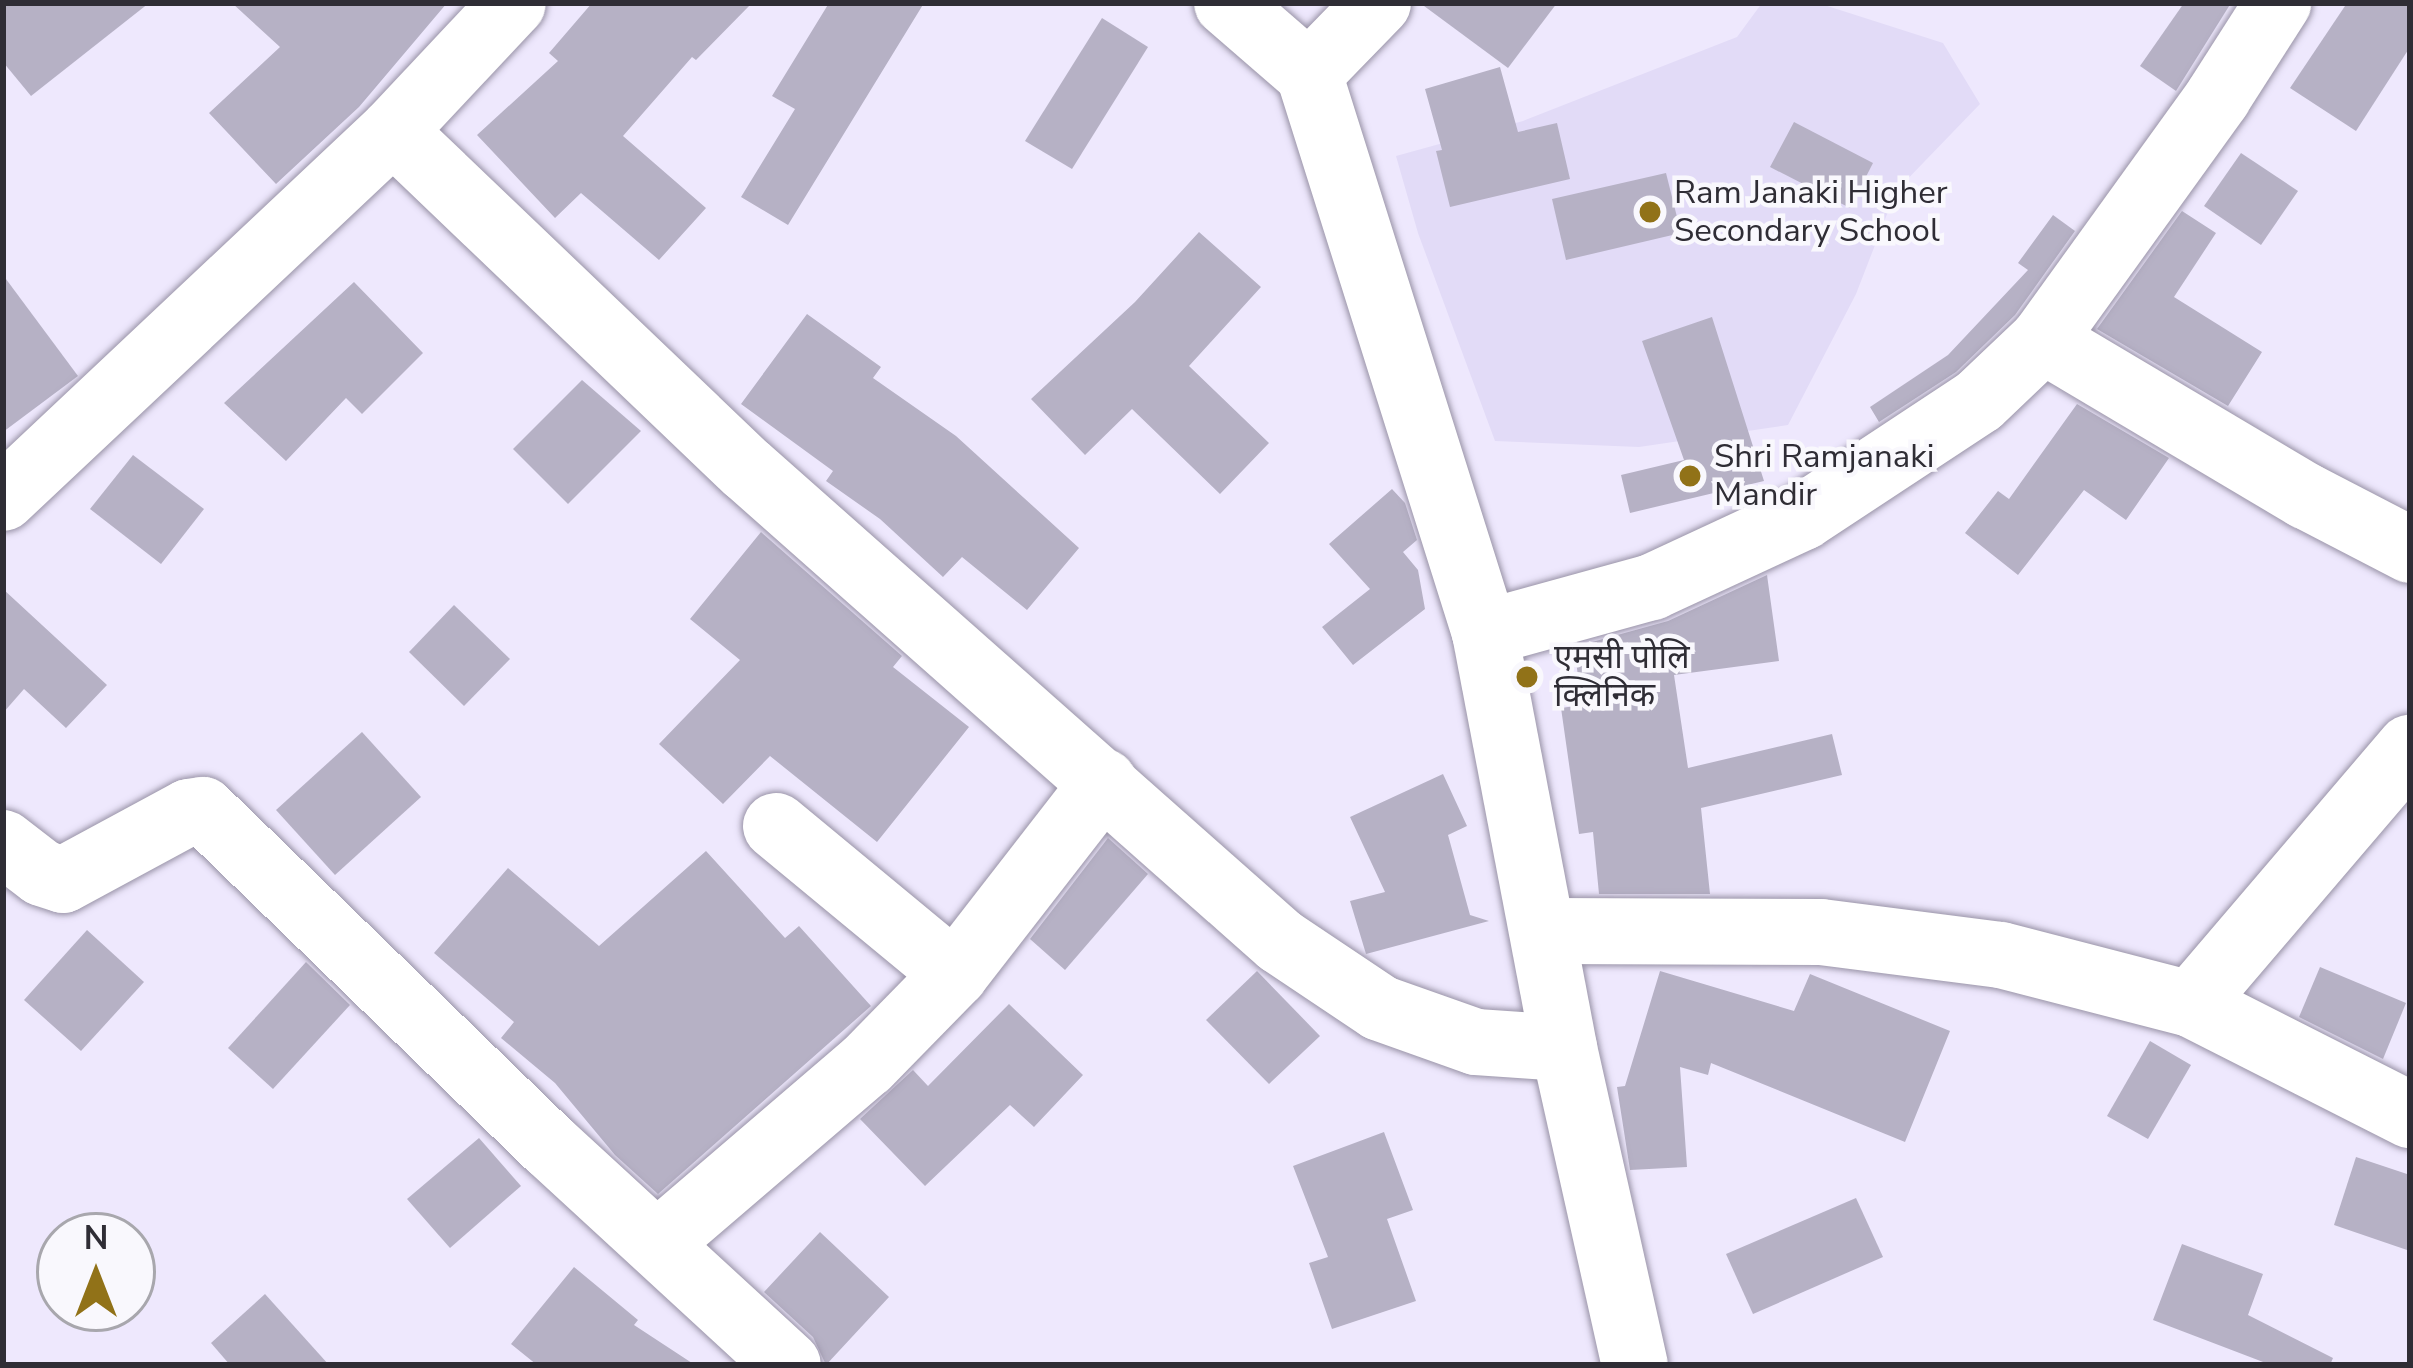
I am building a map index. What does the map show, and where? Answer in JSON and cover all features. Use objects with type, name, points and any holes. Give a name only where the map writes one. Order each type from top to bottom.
[{"type":"street","points":[[3,499],[393,130],[513,3]]},
{"type":"street","points":[[1227,3],[1309,74],[1485,633],[1564,1048],[1635,1365]]},
{"type":"street","points":[[1309,74],[1378,3]]},
{"type":"street","points":[[1485,633],[1652,586],[1803,517],[1979,401],[2044,340],[2218,97],[2278,3]]},
{"type":"street","points":[[393,130],[747,469],[1280,941],[1380,1008],[1476,1042],[1564,1048]]},
{"type":"street","points":[[2044,340],[2306,496],[2410,550]]},
{"type":"street","points":[[2191,1004],[2410,748]]},
{"type":"street","points":[[658,1243],[867,1064],[955,974],[1103,782]]},
{"type":"street","points":[[3,843],[42,873],[63,880],[189,812],[203,810],[550,1146],[788,1365]]},
{"type":"street","points":[[776,826],[955,974]]},
{"type":"street","points":[[1545,931],[1821,932],[2001,955],[2191,1004],[2410,1115]]},
{"type":"shaded area","name":"Ram Janaki Higher Secondary School","points":[[1762,3],[1818,3],[1943,43],[1980,104],[1896,191],[1856,294],[1788,425],[1639,447],[1495,441],[1418,233],[1396,156],[1523,121],[1737,37]]},
{"type":"building","points":[[3,3],[149,3],[31,96],[3,62]]},
{"type":"building","points":[[232,3],[447,3],[359,107],[276,184],[209,113],[280,47]]},
{"type":"building","points":[[592,3],[752,3],[696,60],[692,57],[623,136],[706,208],[659,260],[581,193],[555,218],[477,135],[558,61],[549,53]]},
{"type":"building","points":[[829,3],[924,3],[788,225],[741,197],[795,109],[772,96]]},
{"type":"building","points":[[1420,3],[1557,3],[1508,68]]},
{"type":"building","points":[[2184,3],[2231,3],[2176,91],[2140,66]]},
{"type":"building","points":[[2347,3],[2410,3],[2410,47],[2356,131],[2290,88]]},
{"type":"building","points":[[1102,18],[1148,47],[1072,169],[1025,141]]},
{"type":"building","points":[[1500,67],[1518,132],[1557,123],[1570,179],[1450,207],[1436,151],[1442,150],[1425,89]]},
{"type":"building","points":[[1794,122],[1873,163],[1850,208],[1770,167]]},
{"type":"building","points":[[2241,153],[2298,191],[2261,245],[2204,206]]},
{"type":"building","points":[[1666,173],[1681,233],[1566,260],[1552,199]]},
{"type":"building","points":[[2182,211],[2216,233],[2174,297],[2262,352],[2228,406],[2097,329]]},
{"type":"building","points":[[2053,215],[2075,231],[2015,315],[1956,372],[1879,422],[1870,407],[1948,355],[2028,270],[2018,263]]},
{"type":"building","points":[[1199,232],[1261,287],[1189,366],[1269,443],[1220,494],[1132,409],[1085,455],[1031,399],[1135,302]]},
{"type":"building","points":[[3,275],[78,376],[3,432]]},
{"type":"building","points":[[354,282],[423,353],[362,414],[346,398],[286,461],[224,403]]},
{"type":"building","points":[[807,314],[881,367],[873,378],[956,436],[1079,548],[1027,610],[962,557],[943,577],[880,519],[826,481],[833,471],[741,404]]},
{"type":"building","points":[[1712,317],[1764,481],[1630,513],[1621,475],[1684,460],[1642,341]]},
{"type":"building","points":[[582,380],[641,431],[568,504],[513,449]]},
{"type":"building","points":[[2077,404],[2169,458],[2126,520],[2084,490],[2018,575],[1965,533],[1998,491],[2009,499]]},
{"type":"building","points":[[133,455],[204,509],[161,564],[90,509]]},
{"type":"building","points":[[1392,489],[1405,503],[1417,540],[1403,552],[1418,570],[1425,609],[1353,665],[1322,627],[1370,589],[1329,544]]},
{"type":"building","points":[[761,532],[902,656],[893,667],[969,727],[877,842],[770,756],[723,804],[659,744],[740,660],[690,619]]},
{"type":"building","points":[[1767,575],[1779,661],[1674,675],[1688,768],[1832,734],[1842,775],[1701,808],[1710,894],[1599,894],[1593,832],[1579,834],[1561,708],[1582,705],[1574,647],[1668,621]]},
{"type":"building","points":[[3,589],[107,685],[66,728],[24,689],[3,713]]},
{"type":"building","points":[[454,605],[510,659],[464,706],[409,652]]},
{"type":"building","points":[[362,732],[421,797],[335,875],[276,810]]},
{"type":"building","points":[[1443,774],[1467,826],[1448,835],[1470,915],[1489,921],[1366,954],[1350,901],[1385,892],[1350,817]]},
{"type":"building","points":[[1108,838],[1148,874],[1065,970],[1030,939]]},
{"type":"building","points":[[706,851],[785,938],[799,926],[871,1006],[658,1194],[615,1155],[555,1083],[501,1038],[514,1022],[434,953],[508,868],[599,946]]},
{"type":"building","points":[[87,930],[144,982],[81,1051],[24,1000]]},
{"type":"building","points":[[306,962],[350,1005],[273,1089],[228,1048]]},
{"type":"building","points":[[2320,967],[2406,1003],[2383,1059],[2299,1017]]},
{"type":"building","points":[[1257,971],[1320,1036],[1269,1084],[1206,1020]]},
{"type":"building","points":[[1660,971],[1794,1011],[1810,974],[1950,1031],[1905,1142],[1711,1063],[1708,1075],[1680,1067],[1687,1167],[1630,1170],[1617,1087],[1625,1086]]},
{"type":"building","points":[[1009,1004],[1083,1075],[1034,1127],[1010,1105],[925,1186],[860,1119],[913,1070],[928,1086]]},
{"type":"building","points":[[2150,1041],[2191,1065],[2148,1139],[2107,1116]]},
{"type":"building","points":[[1384,1132],[1413,1210],[1387,1219],[1416,1301],[1332,1329],[1309,1263],[1328,1257],[1293,1166]]},
{"type":"building","points":[[479,1138],[521,1186],[450,1248],[407,1199]]},
{"type":"building","points":[[2356,1157],[2410,1175],[2410,1251],[2334,1225]]},
{"type":"building","points":[[1856,1198],[1883,1257],[1753,1314],[1726,1254]]},
{"type":"building","points":[[820,1232],[889,1297],[826,1365],[813,1337],[764,1292]]},
{"type":"building","points":[[2182,1244],[2263,1274],[2248,1315],[2333,1358],[2330,1365],[2271,1365],[2153,1320]]},
{"type":"building","points":[[574,1267],[638,1320],[634,1325],[695,1365],[537,1365],[511,1344]]},
{"type":"building","points":[[265,1294],[329,1365],[230,1365],[211,1343]]},
{"type":"place","name":"Ram Janaki Higher Secondary School","points":[[1650,212]]},
{"type":"place","name":"Shri Ramjanaki Mandir","points":[[1690,476]]},
{"type":"place","name":"एमसी पोलि क्लिनिक","points":[[1527,677]]}]
